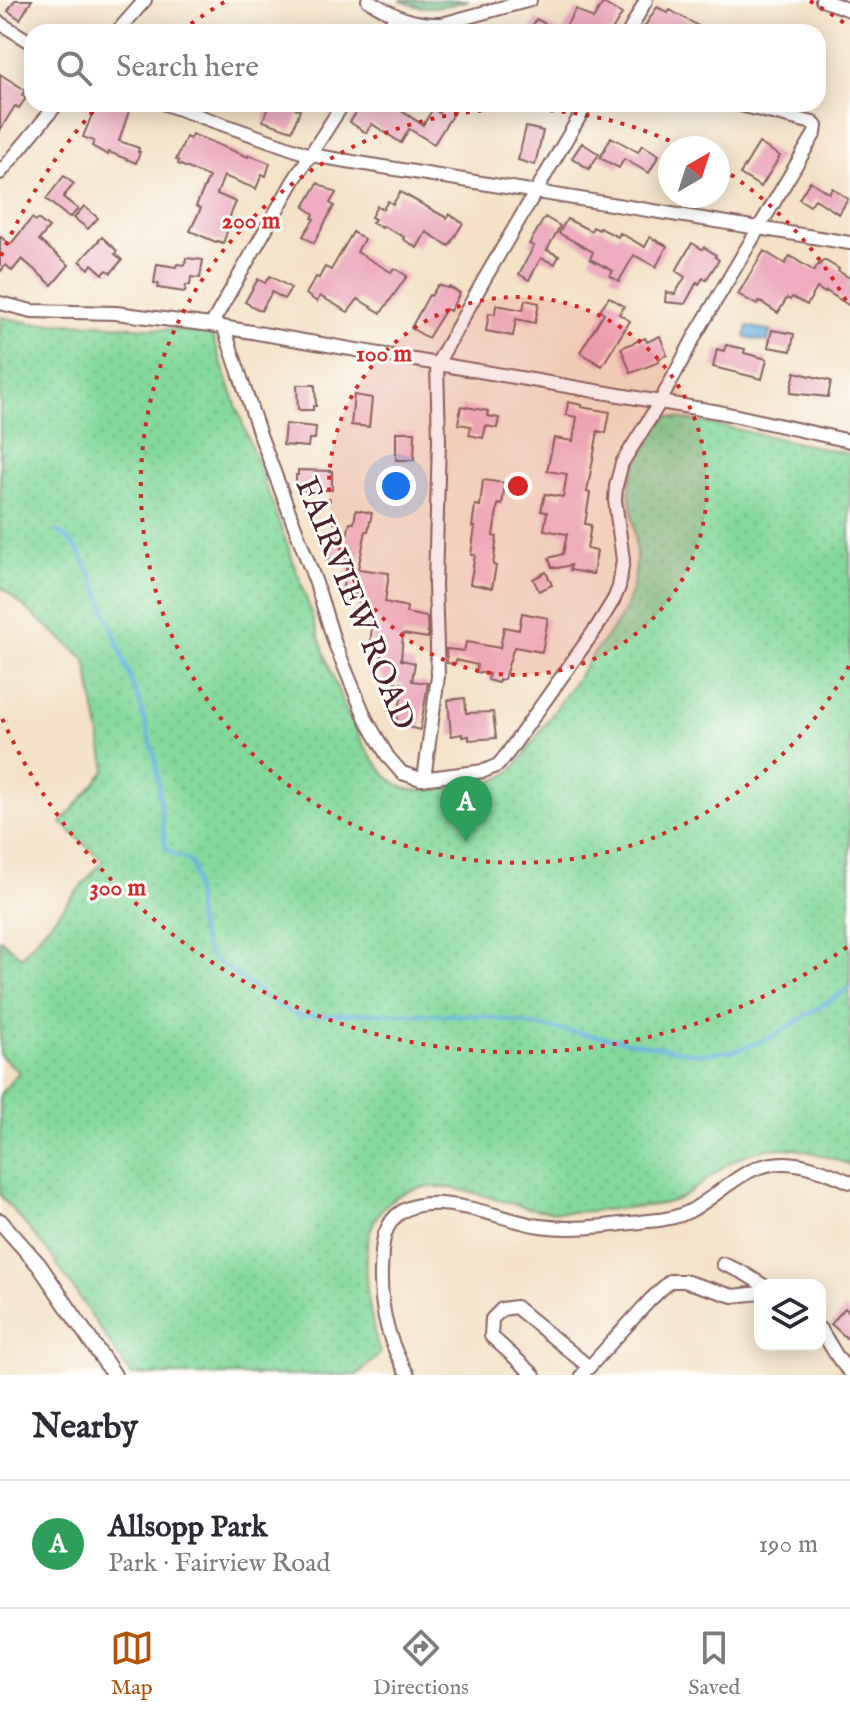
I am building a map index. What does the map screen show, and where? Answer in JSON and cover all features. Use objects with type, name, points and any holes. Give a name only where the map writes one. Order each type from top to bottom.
[{"type":"street","points":[[124,24],[145,0]]},
{"type":"street","points":[[368,0],[395,16],[413,22],[442,24],[530,0]]},
{"type":"street","points":[[633,24],[646,0]]},
{"type":"street","points":[[822,0],[850,10]]},
{"type":"street","points":[[391,24],[395,16]]},
{"type":"street","points":[[0,23],[24,38]]},
{"type":"street","points":[[0,173],[50,112]]},
{"type":"street","points":[[188,112],[310,155],[850,243]]},
{"type":"street","points":[[217,326],[310,155],[338,112]]},
{"type":"street","points":[[582,112],[437,364],[439,440],[435,585],[438,676],[424,779],[484,771],[498,765],[606,614],[622,575],[622,548],[615,500],[619,472],[628,451],[660,402],[696,334],[815,133],[813,123],[772,112]]},
{"type":"street","points":[[0,303],[32,311],[116,313],[217,326],[719,412],[850,441]]},
{"type":"street","name":"FAIRVIEW ROAD","points":[[217,326],[366,719],[397,768],[408,776],[424,779]]},
{"type":"street","points":[[408,1375],[387,1329],[381,1286],[385,1232],[396,1217],[407,1210],[424,1205],[461,1206],[526,1224],[588,1228],[680,1215],[703,1203],[746,1172],[766,1165],[796,1164],[850,1182]]},
{"type":"street","points":[[0,1221],[39,1265],[114,1375]]},
{"type":"street","points":[[723,1264],[754,1279]]},
{"type":"street","points":[[534,1375],[491,1336],[492,1319],[502,1309],[516,1307],[585,1371],[670,1281],[684,1281],[733,1296],[754,1294]]},
{"type":"street","points":[[826,1338],[837,1360],[837,1375]]},
{"type":"street","points":[[837,1360],[850,1372]]},
{"type":"green space","points":[[400,0],[469,0],[434,7],[417,6]]},
{"type":"green space","points":[[0,317],[31,323],[98,324],[211,333],[346,709],[371,756],[386,775],[398,785],[411,790],[479,785],[494,781],[512,770],[613,628],[626,607],[634,583],[636,547],[630,494],[633,470],[667,416],[850,454],[850,1165],[801,1150],[770,1148],[739,1158],[678,1199],[652,1205],[588,1211],[540,1210],[456,1189],[421,1188],[404,1193],[388,1203],[377,1217],[370,1234],[366,1275],[371,1318],[380,1354],[357,1375],[131,1375],[51,1255],[0,1195],[0,1094],[19,1072],[0,1055],[0,939],[21,957],[103,861],[61,823],[106,770],[86,660],[0,586]]},
{"type":"water","points":[[748,326],[770,331],[768,342],[745,337]]},
{"type":"building","points":[[15,0],[32,0],[20,19],[8,11]]},
{"type":"building","points":[[603,3],[622,14],[616,24],[567,24],[576,9],[593,19]]},
{"type":"building","points":[[657,7],[668,13],[670,10],[695,24],[646,24]]},
{"type":"building","points":[[0,74],[24,89],[24,101],[19,108],[15,106],[0,130]]},
{"type":"building","points":[[93,112],[129,112],[119,141],[139,148],[136,163],[109,152],[108,155],[92,146],[94,141],[83,137]]},
{"type":"building","points":[[266,112],[299,112],[292,131],[263,121]]},
{"type":"building","points":[[357,112],[403,112],[423,125],[431,112],[454,112],[434,144],[409,129],[401,143],[372,124],[366,133],[350,122]]},
{"type":"building","points":[[526,127],[543,131],[535,165],[518,160]]},
{"type":"building","points":[[192,134],[270,163],[266,176],[262,174],[256,189],[224,176],[217,194],[236,202],[224,230],[227,232],[223,243],[190,231],[201,208],[196,206],[209,177],[178,164],[176,160],[186,137],[190,139]]},
{"type":"building","points":[[611,137],[638,152],[642,145],[658,154],[649,173],[624,159],[619,168],[600,158]]},
{"type":"building","points":[[582,143],[599,154],[589,169],[572,158]]},
{"type":"building","points":[[759,143],[780,156],[761,187],[740,174]]},
{"type":"building","points":[[64,176],[74,184],[63,197],[78,209],[71,217],[46,199]]},
{"type":"building","points":[[810,181],[829,193],[832,188],[848,199],[839,214],[815,199],[810,206],[799,199]]},
{"type":"building","points":[[318,183],[336,193],[330,203],[334,206],[314,243],[303,236],[314,219],[314,214],[304,207]]},
{"type":"building","points":[[400,192],[447,218],[449,214],[463,223],[449,246],[426,232],[417,248],[404,237],[372,223],[375,219],[371,217],[377,206],[383,209],[388,201],[393,204]]},
{"type":"building","points":[[84,206],[98,218],[88,229],[74,218]]},
{"type":"building","points":[[545,217],[560,226],[547,250],[559,256],[555,264],[541,258],[529,280],[519,274],[534,246],[529,244]]},
{"type":"building","points":[[32,218],[49,228],[39,240],[69,265],[52,285],[22,259],[12,271],[6,265],[0,272],[0,236],[10,245]]},
{"type":"building","points":[[567,219],[591,231],[593,227],[600,228],[618,237],[620,233],[645,247],[650,237],[667,246],[656,267],[634,255],[619,281],[610,276],[613,271],[590,259],[593,252],[559,233]]},
{"type":"building","points":[[353,232],[364,239],[357,252],[391,272],[394,268],[407,276],[381,313],[358,299],[348,312],[320,296],[317,302],[306,294],[325,267],[331,270]]},
{"type":"building","points":[[102,237],[122,260],[111,273],[107,270],[103,274],[92,264],[89,269],[80,261]]},
{"type":"building","points":[[692,243],[702,249],[704,247],[719,260],[706,280],[703,278],[699,284],[697,282],[685,304],[665,302],[666,292],[675,294],[685,277],[676,271]]},
{"type":"building","points":[[764,251],[785,264],[790,256],[814,271],[824,260],[839,269],[850,278],[850,306],[817,288],[807,305],[792,297],[790,300],[787,298],[778,313],[759,301],[757,305],[738,294]]},
{"type":"building","points":[[186,258],[203,260],[200,278],[191,277],[185,292],[158,288],[159,284],[154,283],[157,264],[176,267],[177,264],[185,265]]},
{"type":"building","points":[[270,276],[291,288],[284,299],[272,292],[261,311],[245,302],[258,279],[265,283]]},
{"type":"building","points":[[438,285],[460,293],[428,338],[411,328]]},
{"type":"building","points":[[609,297],[624,306],[619,314],[630,321],[602,366],[580,352],[604,313],[600,310]]},
{"type":"building","points":[[525,300],[539,303],[535,323],[516,319],[513,336],[486,331],[489,313],[495,314],[496,305],[523,310]]},
{"type":"building","points":[[772,330],[794,334],[791,351],[768,347]]},
{"type":"building","points":[[660,336],[667,355],[658,359],[659,362],[631,373],[621,348],[645,338],[647,342]]},
{"type":"building","points":[[726,345],[767,359],[762,379],[713,367],[717,349],[724,351]]},
{"type":"building","points":[[795,372],[831,381],[828,397],[790,393]]},
{"type":"building","points":[[297,385],[315,385],[316,406],[313,410],[298,410]]},
{"type":"building","points":[[354,395],[372,398],[369,427],[351,425]]},
{"type":"building","points":[[568,402],[610,412],[606,433],[598,431],[587,492],[590,493],[585,524],[591,525],[587,549],[597,551],[593,574],[570,570],[571,565],[552,567],[549,558],[563,554],[567,534],[544,530],[547,512],[541,511],[545,494],[563,497],[567,474],[547,471],[554,438],[573,441],[577,417],[566,415]]},
{"type":"building","points":[[461,406],[488,411],[487,416],[499,418],[497,428],[486,426],[483,438],[469,435],[471,426],[458,424]]},
{"type":"building","points":[[285,424],[316,427],[315,439],[309,439],[308,447],[283,445]]},
{"type":"building","points":[[396,432],[415,432],[414,460],[396,460]]},
{"type":"building","points":[[298,470],[332,471],[332,490],[296,490]]},
{"type":"building","points":[[483,480],[505,483],[493,536],[497,537],[492,588],[470,584],[475,555],[471,555],[475,527],[472,527],[475,505],[480,506]]},
{"type":"building","points":[[356,510],[372,513],[358,569],[389,573],[385,602],[407,607],[406,613],[427,617],[428,638],[403,634],[401,660],[415,663],[412,681],[428,683],[420,730],[396,724],[404,684],[383,680],[383,676],[378,675],[383,650],[370,649],[372,623],[355,619],[361,595],[342,592],[347,564],[328,560],[333,534],[347,536]]},
{"type":"building","points":[[546,572],[552,585],[539,591],[533,579]]},
{"type":"building","points":[[522,613],[548,618],[542,652],[514,647],[504,679],[498,683],[488,680],[489,674],[476,672],[477,665],[456,660],[455,664],[447,663],[446,649],[464,651],[466,642],[500,648],[504,627],[519,630]]},
{"type":"building","points":[[465,698],[466,713],[493,712],[496,738],[469,740],[469,736],[462,737],[462,734],[451,736],[448,700]]},
{"type":"building","points":[[845,1308],[850,1313],[850,1341],[831,1324]]},
{"type":"waterway","points":[[57,531],[80,553],[99,592],[140,704],[156,762],[165,846],[192,865],[198,924],[205,946],[210,956],[280,1007],[301,1016],[376,1013],[482,1016],[699,1054],[734,1051],[770,1038],[850,988]]},
{"type":"place","name":"Allsopp Park","points":[[466,842]]}]
